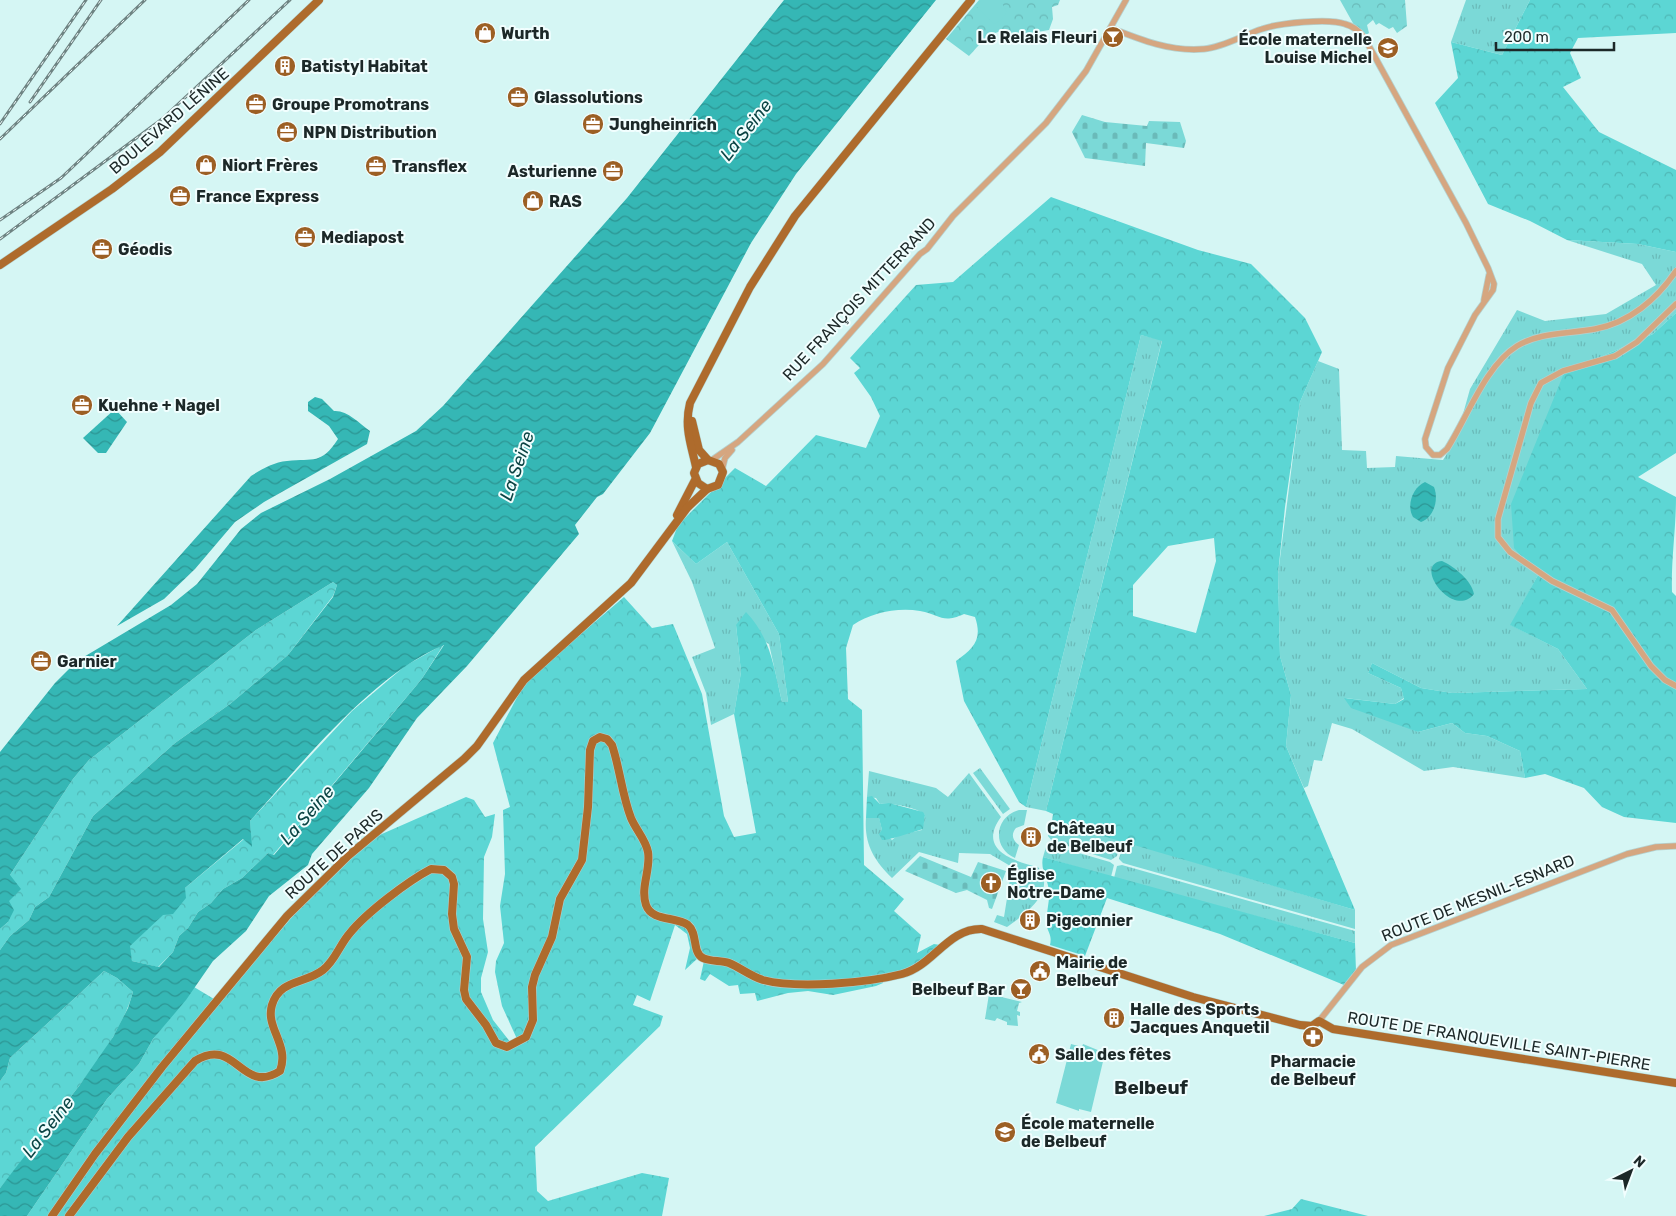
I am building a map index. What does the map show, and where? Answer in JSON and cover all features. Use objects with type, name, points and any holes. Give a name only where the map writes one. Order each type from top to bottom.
[{"type":"main road","name":"BOULEVARD LÉNINE","points":[[0,260],[124,175],[162,144],[313,0]]},
{"type":"main road","name":"BOULEVARD LÉNINE","points":[[0,265],[98,198],[160,152],[319,0]]},
{"type":"main road","points":[[662,540],[693,487],[695,480],[696,467],[688,438],[687,422],[690,403],[750,287],[795,216],[971,0]]},
{"type":"main road","points":[[662,540],[687,508],[707,489],[718,485],[723,476],[719,464],[710,460],[699,450],[692,425],[696,389]]},
{"type":"main road","points":[[696,467],[710,460]]},
{"type":"main road","points":[[695,480],[700,486],[707,489]]},
{"type":"main road","name":"ROUTE DE PARIS","points":[[52,1216],[95,1154],[162,1067],[287,916],[348,856],[477,746],[524,680],[623,591],[637,576],[662,540]]},
{"type":"main road","points":[[69,1216],[128,1137],[195,1061],[206,1055],[219,1054],[258,1078],[271,1077],[280,1071],[284,1055],[272,1022],[271,1010],[279,992],[291,982],[323,970],[358,924],[397,892],[431,869],[438,868],[448,872],[454,884],[453,924],[467,957],[464,990],[468,1005],[486,1025],[496,1043],[507,1047],[526,1037],[533,1020],[532,987],[534,975],[552,937],[560,899],[582,860],[587,814],[590,750],[591,744],[597,738],[604,737],[612,745],[630,817],[647,847],[648,861],[644,892],[646,904],[655,915],[682,921],[691,927],[696,937],[698,953],[703,958],[729,963],[749,975],[780,983],[853,982],[877,979],[910,971],[962,932],[982,929],[1201,1000],[1300,1025],[1312,1026],[1319,1021]]},
{"type":"main road","name":"ROUTE DE FRANQUEVILLE SAINT-PIERRE","points":[[1319,1021],[1333,1029],[1676,1084]]},
{"type":"street","points":[[1126,0],[1111,28],[1159,46],[1199,49],[1215,46],[1269,26],[1303,22],[1343,23],[1354,28],[1364,37],[1445,184],[1491,274],[1493,290],[1483,303],[1444,378],[1425,439],[1426,447],[1433,455],[1440,455],[1447,449],[1488,377],[1508,353],[1536,337],[1595,329],[1618,322],[1651,300],[1676,271]]},
{"type":"street","name":"RUE FRANÇOIS MITTERRAND","points":[[738,442],[827,360],[920,254],[927,249],[930,242],[953,216],[1025,147],[1087,70],[1111,28]]},
{"type":"street","points":[[1676,304],[1637,342],[1615,356],[1563,371],[1541,383],[1531,403],[1498,519],[1496,533],[1510,552],[1552,581],[1612,610],[1651,666],[1665,680],[1676,686]]},
{"type":"street","points":[[710,460],[738,442]]},
{"type":"street","points":[[722,470],[725,458],[738,442]]},
{"type":"street","name":"ROUTE DE MESNIL-ESNARD","points":[[1319,1021],[1362,967],[1391,945],[1627,854],[1646,849],[1676,846]]},
{"type":"green space","points":[[979,0],[1060,0],[1058,5],[1052,7],[1053,19],[1049,30],[1025,34],[1019,42],[1002,31],[983,40],[969,56],[946,39]]},
{"type":"green space","points":[[981,0],[1000,0],[1007,12],[1001,20],[994,24],[976,6]]},
{"type":"green space","points":[[1340,0],[1405,0],[1407,26],[1397,33],[1393,27],[1389,29],[1379,23],[1376,25],[1373,20],[1367,25],[1369,33],[1366,35],[1354,25]]},
{"type":"green space","points":[[1466,0],[1530,0],[1502,55],[1451,42]]},
{"type":"green space","points":[[1530,0],[1676,0],[1676,33],[1578,38],[1570,53],[1581,78],[1563,87],[1599,132],[1676,170],[1676,252],[1638,244],[1567,240],[1530,221],[1488,204],[1435,103],[1458,78],[1451,42],[1502,55]]},
{"type":"green space","points":[[1082,115],[1105,122],[1147,126],[1149,121],[1180,122],[1186,141],[1184,148],[1146,143],[1145,166],[1085,158],[1072,132]]},
{"type":"green space","points":[[1051,197],[1198,250],[1251,264],[1305,318],[1322,352],[1300,402],[1285,507],[1278,574],[1280,656],[1291,695],[1286,746],[1355,910],[1052,821],[1053,814],[1046,811],[1162,341],[1141,335],[1026,807],[1019,802],[964,701],[956,661],[972,648],[975,643],[978,632],[975,617],[964,614],[957,617],[942,618],[920,611],[902,610],[876,614],[853,625],[846,648],[848,699],[862,710],[864,865],[904,899],[894,911],[921,935],[917,953],[934,944],[940,945],[909,969],[883,976],[883,983],[876,986],[833,995],[808,991],[788,993],[757,1001],[755,993],[740,994],[738,985],[729,986],[710,974],[705,981],[700,979],[704,961],[698,958],[685,970],[690,948],[687,934],[675,925],[650,1001],[637,995],[633,1005],[663,1016],[660,1026],[535,1147],[537,1191],[548,1201],[642,1173],[669,1178],[662,1216],[27,1216],[107,1099],[139,1064],[153,1039],[194,987],[219,1002],[324,880],[375,837],[466,797],[474,800],[485,817],[495,814],[492,837],[484,857],[483,919],[488,952],[481,978],[481,992],[493,1020],[511,1043],[517,1039],[502,1006],[495,972],[496,961],[504,943],[500,906],[505,874],[503,810],[510,807],[493,743],[525,682],[624,597],[652,628],[673,624],[702,694],[724,816],[734,837],[756,833],[734,714],[741,672],[736,625],[746,612],[761,632],[774,665],[782,702],[788,702],[779,634],[727,542],[696,564],[672,541],[678,525],[735,468],[766,486],[816,435],[866,448],[880,416],[871,397],[854,373],[860,368],[850,358],[916,285],[953,282]],"holes":[[[1214,538],[1216,561],[1196,633],[1133,616],[1133,585],[1168,546]]]},
{"type":"green space","points":[[1567,240],[1638,244],[1676,252],[1676,313],[1653,334],[1564,373],[1538,575],[1511,625],[1558,649],[1587,689],[1452,693],[1421,688],[1372,663],[1368,673],[1401,688],[1404,698],[1395,704],[1345,698],[1418,732],[1452,723],[1465,733],[1487,736],[1520,751],[1525,778],[1453,767],[1424,771],[1352,729],[1332,723],[1322,761],[1314,760],[1308,786],[1304,788],[1286,746],[1291,695],[1280,656],[1278,574],[1300,402],[1318,361],[1339,369],[1342,450],[1366,451],[1367,468],[1395,467],[1396,456],[1443,460],[1456,439],[1470,389],[1517,310],[1545,321],[1606,314],[1656,285],[1642,264]]},
{"type":"green space","points":[[1676,313],[1676,453],[1638,477],[1676,497],[1672,592],[1676,596],[1676,823],[1624,817],[1602,807],[1584,788],[1545,774],[1525,778],[1520,751],[1487,736],[1465,733],[1452,723],[1418,732],[1351,708],[1344,698],[1395,704],[1404,699],[1401,688],[1368,673],[1372,663],[1421,688],[1452,693],[1587,689],[1558,649],[1510,625],[1538,575],[1514,548],[1511,504],[1564,373],[1653,334]]},
{"type":"green space","points":[[1141,335],[1162,340],[1046,811],[1026,807]]},
{"type":"green space","points":[[672,541],[696,564],[727,542],[779,634],[788,702],[782,702],[769,644],[736,625],[741,672],[734,714],[711,725],[706,693],[692,657],[715,648],[692,582]]},
{"type":"green space","points":[[333,582],[337,585],[333,596],[288,655],[230,704],[175,743],[93,816],[49,897],[35,907],[29,920],[10,936],[0,950],[0,929],[8,922],[10,875],[73,779],[89,760],[256,630]]},
{"type":"green space","points":[[444,644],[421,680],[273,855],[268,853],[242,878],[223,889],[211,903],[198,912],[188,928],[179,936],[173,952],[158,967],[132,961],[129,946],[163,914],[185,888],[244,839],[251,846],[250,821],[352,711],[405,666]]},
{"type":"green space","points":[[980,768],[1010,809],[1003,814],[973,773]]},
{"type":"green space","points":[[869,771],[936,788],[948,797],[969,773],[1001,817],[995,828],[993,838],[996,846],[1009,857],[1038,867],[1043,876],[1044,885],[1036,902],[1007,927],[994,922],[997,915],[1004,917],[1012,867],[990,854],[959,853],[958,863],[919,852],[892,878],[875,858],[867,836],[866,818],[879,817],[882,830],[892,840],[898,835],[922,830],[925,815],[904,806],[880,804],[876,798],[867,797]]},
{"type":"green space","points":[[872,796],[880,804],[889,803],[923,812],[925,815],[923,829],[882,840],[879,834],[882,830],[879,818],[866,818],[867,797]]},
{"type":"green space","points":[[1019,810],[1027,810],[1024,825],[1016,828],[1013,832],[1013,837],[1019,845],[1015,858],[1002,847],[999,833],[1005,819]]},
{"type":"green space","points":[[1052,821],[1121,840],[1117,856],[1111,860],[1052,841],[1048,836]]},
{"type":"green space","points":[[1124,841],[1355,910],[1355,929],[1123,863],[1119,859]]},
{"type":"green space","points":[[1051,845],[1110,862],[1114,865],[1111,877],[1043,857],[1046,847]]},
{"type":"green space","points":[[920,856],[971,877],[978,862],[1006,871],[992,909],[989,908],[987,900],[967,890],[956,893],[905,871]]},
{"type":"green space","points":[[1043,857],[1355,943],[1356,971],[1344,985],[1220,934],[1107,898],[1085,956],[1050,945],[1047,927],[1049,891],[1043,870]]},
{"type":"green space","points":[[1122,865],[1355,931],[1355,943],[1114,878],[1117,866]]},
{"type":"green space","points":[[104,971],[117,978],[133,992],[120,1025],[91,1070],[0,1188],[0,1081],[6,1073],[10,1058]]},
{"type":"green space","points":[[989,994],[1022,1002],[1019,1003],[1017,1011],[1020,1012],[1020,1016],[1017,1015],[1018,1026],[1007,1025],[1007,1022],[997,1018],[995,1021],[985,1019]]},
{"type":"green space","points":[[1071,1044],[1082,1047],[1083,1044],[1105,1053],[1091,1112],[1079,1109],[1079,1111],[1056,1103]]},
{"type":"green space","points":[[1301,1199],[1368,1216],[1264,1216],[1292,1209]]},
{"type":"water","name":"La Seine","points":[[784,0],[936,0],[796,174],[751,243],[650,433],[603,494],[597,497],[575,525],[579,534],[467,666],[417,718],[369,788],[312,854],[308,865],[269,896],[246,931],[213,961],[186,1000],[153,1039],[139,1064],[107,1099],[27,1216],[0,1216],[0,1188],[79,1086],[113,1037],[128,1008],[133,992],[117,978],[104,971],[10,1058],[6,1073],[0,1081],[0,950],[10,936],[29,920],[35,907],[49,897],[93,816],[175,743],[230,704],[288,655],[333,597],[337,585],[333,582],[256,630],[89,760],[73,779],[10,875],[21,889],[9,901],[14,910],[8,922],[0,929],[0,752],[55,683],[77,661],[171,605],[197,584],[241,529],[261,513],[330,479],[416,431],[443,406],[627,198]],"holes":[[[444,645],[421,680],[274,855],[268,853],[242,878],[223,889],[211,903],[198,912],[188,928],[179,936],[173,952],[159,967],[132,961],[130,946],[163,915],[173,914],[186,898],[185,888],[243,839],[252,847],[250,821],[339,722],[391,677],[417,659]]]},
{"type":"water","points":[[315,397],[322,399],[334,411],[348,415],[370,431],[367,444],[264,502],[235,522],[195,569],[164,599],[117,626],[251,476],[277,463],[316,459],[327,453],[338,439],[329,426],[308,411],[308,402]]},
{"type":"water","points":[[115,409],[127,422],[106,453],[98,453],[83,438]]},
{"type":"water","points":[[1425,482],[1434,487],[1436,502],[1429,516],[1421,522],[1413,517],[1410,507],[1414,492]]},
{"type":"water","points":[[1442,561],[1462,574],[1470,584],[1474,594],[1465,600],[1456,600],[1447,596],[1439,588],[1433,580],[1431,571],[1434,564]]},
{"type":"railway","points":[[0,124],[86,0]]},
{"type":"railway","points":[[30,102],[101,0]]},
{"type":"railway","points":[[0,139],[145,0]]},
{"type":"railway","points":[[0,220],[61,178],[249,0]]},
{"type":"railway","points":[[0,239],[162,119],[290,0]]},
{"type":"place","name":"Wurth","points":[[485,33]]},
{"type":"place","name":"Le Relais Fleuri","points":[[1113,37]]},
{"type":"place","name":"École maternelle Louise Michel","points":[[1388,48]]},
{"type":"place","name":"Batistyl Habitat","points":[[285,66]]},
{"type":"place","name":"Glassolutions","points":[[518,97]]},
{"type":"place","name":"Groupe Promotrans","points":[[256,104]]},
{"type":"place","name":"Jungheinrich","points":[[593,124]]},
{"type":"place","name":"NPN Distribution","points":[[287,132]]},
{"type":"place","name":"Niort Frères","points":[[206,165]]},
{"type":"place","name":"Transflex","points":[[376,166]]},
{"type":"place","name":"Asturienne","points":[[613,171]]},
{"type":"place","name":"France Express","points":[[180,196]]},
{"type":"place","name":"RAS","points":[[533,201]]},
{"type":"place","name":"Mediapost","points":[[305,237]]},
{"type":"place","name":"Géodis","points":[[102,249]]},
{"type":"place","name":"Kuehne + Nagel","points":[[82,405]]},
{"type":"place","name":"Garnier","points":[[41,661]]},
{"type":"place","name":"Château de Belbeuf","points":[[1031,837]]},
{"type":"place","name":"Église Notre-Dame","points":[[991,883]]},
{"type":"place","name":"Pigeonnier","points":[[1030,920]]},
{"type":"place","name":"Mairie de Belbeuf","points":[[1040,971]]},
{"type":"place","name":"Belbeuf Bar","points":[[1021,989]]},
{"type":"place","name":"Halle des Sports Jacques Anquetil","points":[[1114,1018]]},
{"type":"place","name":"Pharmacie de Belbeuf","points":[[1313,1037]]},
{"type":"place","name":"Salle des fêtes","points":[[1039,1054]]},
{"type":"place","name":"École maternelle de Belbeuf","points":[[1005,1132]]},
{"type":"district","name":"Belbeuf","points":[[1151,1087]]}]
